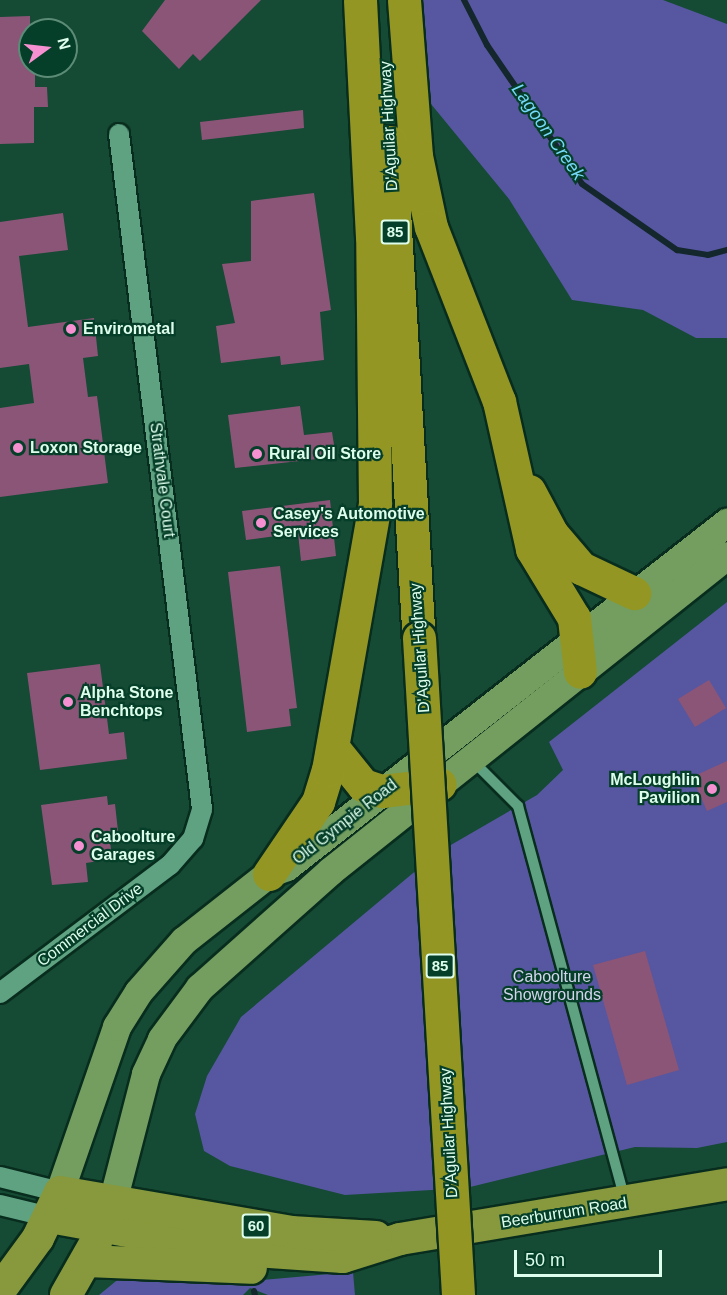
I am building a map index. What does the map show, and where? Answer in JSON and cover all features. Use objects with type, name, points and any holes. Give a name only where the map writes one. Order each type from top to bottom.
[{"type":"highway","points":[[360,0],[431,226],[499,401],[532,549],[579,634],[580,672]]},
{"type":"highway","name":"D'Aguilar Highway","points":[[382,0],[458,1295]]},
{"type":"highway","points":[[269,874],[318,802],[333,748],[376,494],[387,88],[404,0]]},
{"type":"highway","points":[[517,480],[534,496],[552,534],[581,568],[634,593]]},
{"type":"highway","points":[[333,748],[363,785],[382,791],[440,784]]},
{"type":"main road","name":"Old Gympie Road","points":[[55,1204],[107,1050],[139,992],[184,941],[269,874],[287,867],[579,634],[727,523]]},
{"type":"main road","name":"Old Gympie Road","points":[[108,1214],[137,1096],[178,1014],[246,945],[440,784],[727,556]]},
{"type":"main road","name":"Beerburrum Road","points":[[55,1204],[108,1214],[279,1256],[343,1257],[400,1239],[626,1203],[727,1184]]},
{"type":"main road","points":[[0,1290],[55,1204]]},
{"type":"main road","name":"Beerburrum Road","points":[[108,1214],[291,1232],[400,1239]]},
{"type":"main road","points":[[66,1295],[87,1262],[108,1214]]},
{"type":"main road","name":"60","points":[[87,1262],[247,1268],[279,1256]]},
{"type":"street","name":"Strathvale Court","points":[[119,134],[201,789],[199,826]]},
{"type":"street","name":"Commercial Drive","points":[[0,993],[170,865],[199,826]]},
{"type":"street","points":[[0,1176],[55,1204]]},
{"type":"street","points":[[0,1205],[55,1204]]},
{"type":"lane","points":[[471,759],[518,806],[554,931],[626,1203]]},
{"type":"lane","points":[[548,948],[554,931]]},
{"type":"lane","points":[[557,985],[570,990]]},
{"type":"green space","points":[[422,0],[663,0],[727,24],[727,338],[696,338],[643,310],[572,300],[509,199],[431,104]]},
{"type":"green space","name":"Caboolture Showgrounds","points":[[727,602],[727,1142],[697,1148],[635,1147],[466,1188],[345,1195],[230,1166],[204,1151],[195,1114],[207,1076],[241,1017],[437,853],[537,795],[563,770],[549,742]]},
{"type":"green space","points":[[353,1272],[355,1295],[268,1295],[250,1288],[243,1295],[99,1295],[121,1277],[262,1280]]},
{"type":"building","points":[[165,0],[261,0],[200,61],[193,54],[179,69],[142,31]]},
{"type":"building","points":[[30,16],[30,18],[18,18],[18,78],[35,78],[35,87],[47,87],[48,107],[34,107],[34,143],[0,144],[0,17]]},
{"type":"building","points":[[303,110],[304,128],[202,140],[200,122]]},
{"type":"building","points":[[314,193],[331,310],[320,312],[324,360],[281,365],[280,356],[221,363],[216,326],[235,323],[222,264],[251,261],[251,201]]},
{"type":"building","points":[[63,213],[68,250],[19,256],[28,327],[94,318],[98,356],[83,358],[88,397],[97,396],[108,483],[0,497],[0,408],[34,403],[29,364],[0,368],[0,222]]},
{"type":"building","points":[[300,406],[304,435],[332,432],[336,457],[235,468],[228,415]]},
{"type":"building","points":[[330,500],[336,556],[301,561],[298,533],[246,540],[242,511]]},
{"type":"building","points":[[280,566],[297,708],[289,709],[291,726],[247,732],[228,572]]},
{"type":"building","name":"Alpha Stone Benchtops","points":[[100,664],[109,734],[124,732],[127,759],[40,770],[27,673]]},
{"type":"building","points":[[709,680],[726,708],[695,727],[678,699]]},
{"type":"building","name":"McLoughlin Pavilion","points":[[727,761],[727,802],[707,811],[692,777]]},
{"type":"building","name":"Caboolture Garages","points":[[107,796],[108,805],[115,804],[118,831],[109,832],[112,859],[86,863],[88,882],[52,885],[41,805]]},
{"type":"building","points":[[645,951],[679,1070],[627,1085],[593,965]]},
{"type":"waterway","name":"Lagoon Creek","points":[[464,0],[487,45],[582,184],[677,250],[708,255],[727,250]]},
{"type":"waterway","points":[[254,1291],[255,1295]]},
{"type":"place","name":"Envirometal","points":[[71,329]]},
{"type":"place","name":"Loxon Storage","points":[[18,448]]},
{"type":"place","name":"Rural Oil Store","points":[[257,454]]},
{"type":"place","name":"Casey's Automotive Services","points":[[261,523]]},
{"type":"place","name":"Alpha Stone Benchtops","points":[[68,702]]},
{"type":"place","name":"McLoughlin Pavilion","points":[[712,789]]},
{"type":"place","name":"Caboolture Garages","points":[[79,846]]}]
